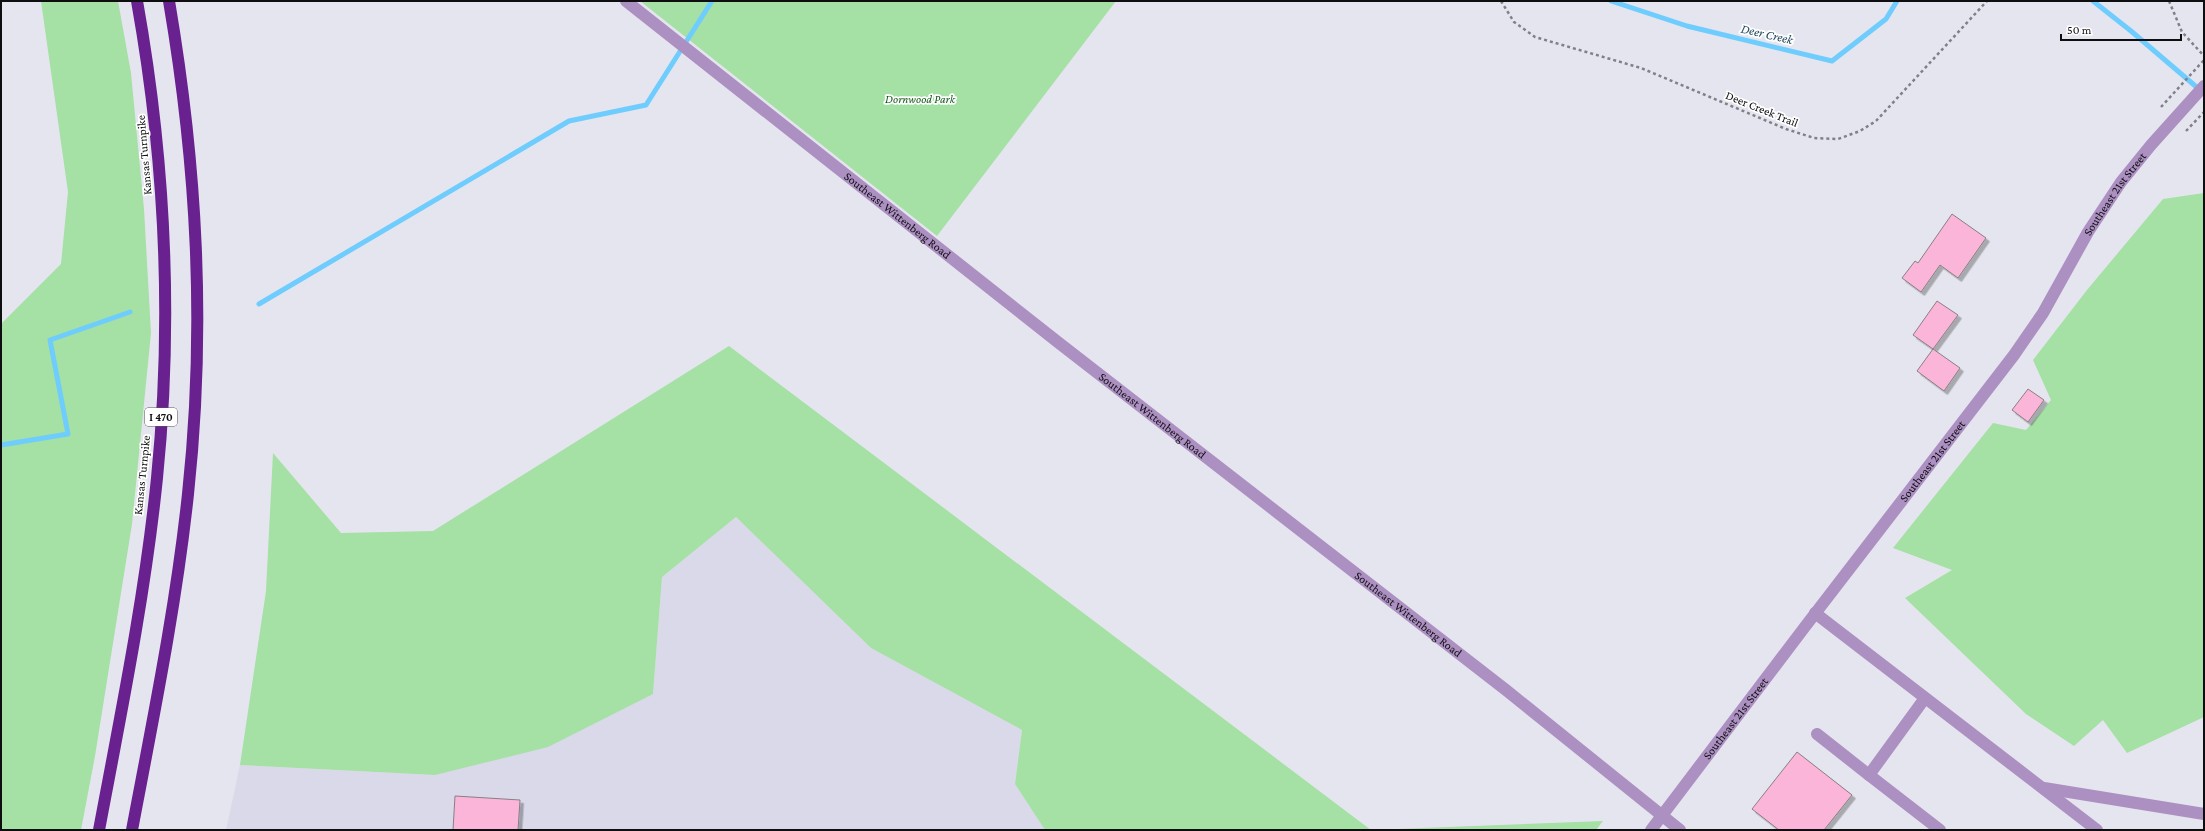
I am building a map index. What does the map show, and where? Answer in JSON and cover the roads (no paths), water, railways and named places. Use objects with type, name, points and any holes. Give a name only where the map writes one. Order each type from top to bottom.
[{"type":"highway","name":"Kansas Turnpike","points":[[99,830],[135,633],[157,479],[165,347],[163,220],[156,126],[136,1]]},
{"type":"highway","name":"I 470","points":[[132,830],[160,679],[177,574],[188,494],[196,391],[198,312],[197,236],[190,148],[180,69],[169,1]]},
{"type":"street","name":"Southeast Wittenberg Road","points":[[626,1],[722,75],[769,115],[1059,343],[1506,690],[1680,830]]},
{"type":"street","name":"Southeast 21st Street","points":[[1651,830],[1815,613],[2014,356],[2043,313],[2088,232],[2121,182],[2171,121],[2204,86]]},
{"type":"street","points":[[1815,613],[2097,830]]},
{"type":"street","points":[[1869,775],[1925,698]]},
{"type":"street","points":[[1817,734],[1940,830]]},
{"type":"street","points":[[2043,788],[2204,814]]},
{"type":"waterway","points":[[259,304],[569,121],[646,105],[712,1]]},
{"type":"waterway","name":"Deer Creek","points":[[1611,1],[1687,26],[1832,61],[1886,19],[1897,1]]},
{"type":"waterway","name":"Deer Creek","points":[[2093,1],[2131,31],[2200,90]]},
{"type":"waterway","points":[[1,445],[68,434],[50,340],[130,312]]},
{"type":"park label","name":"Dornwood Park","points":[[920,99]]}]
